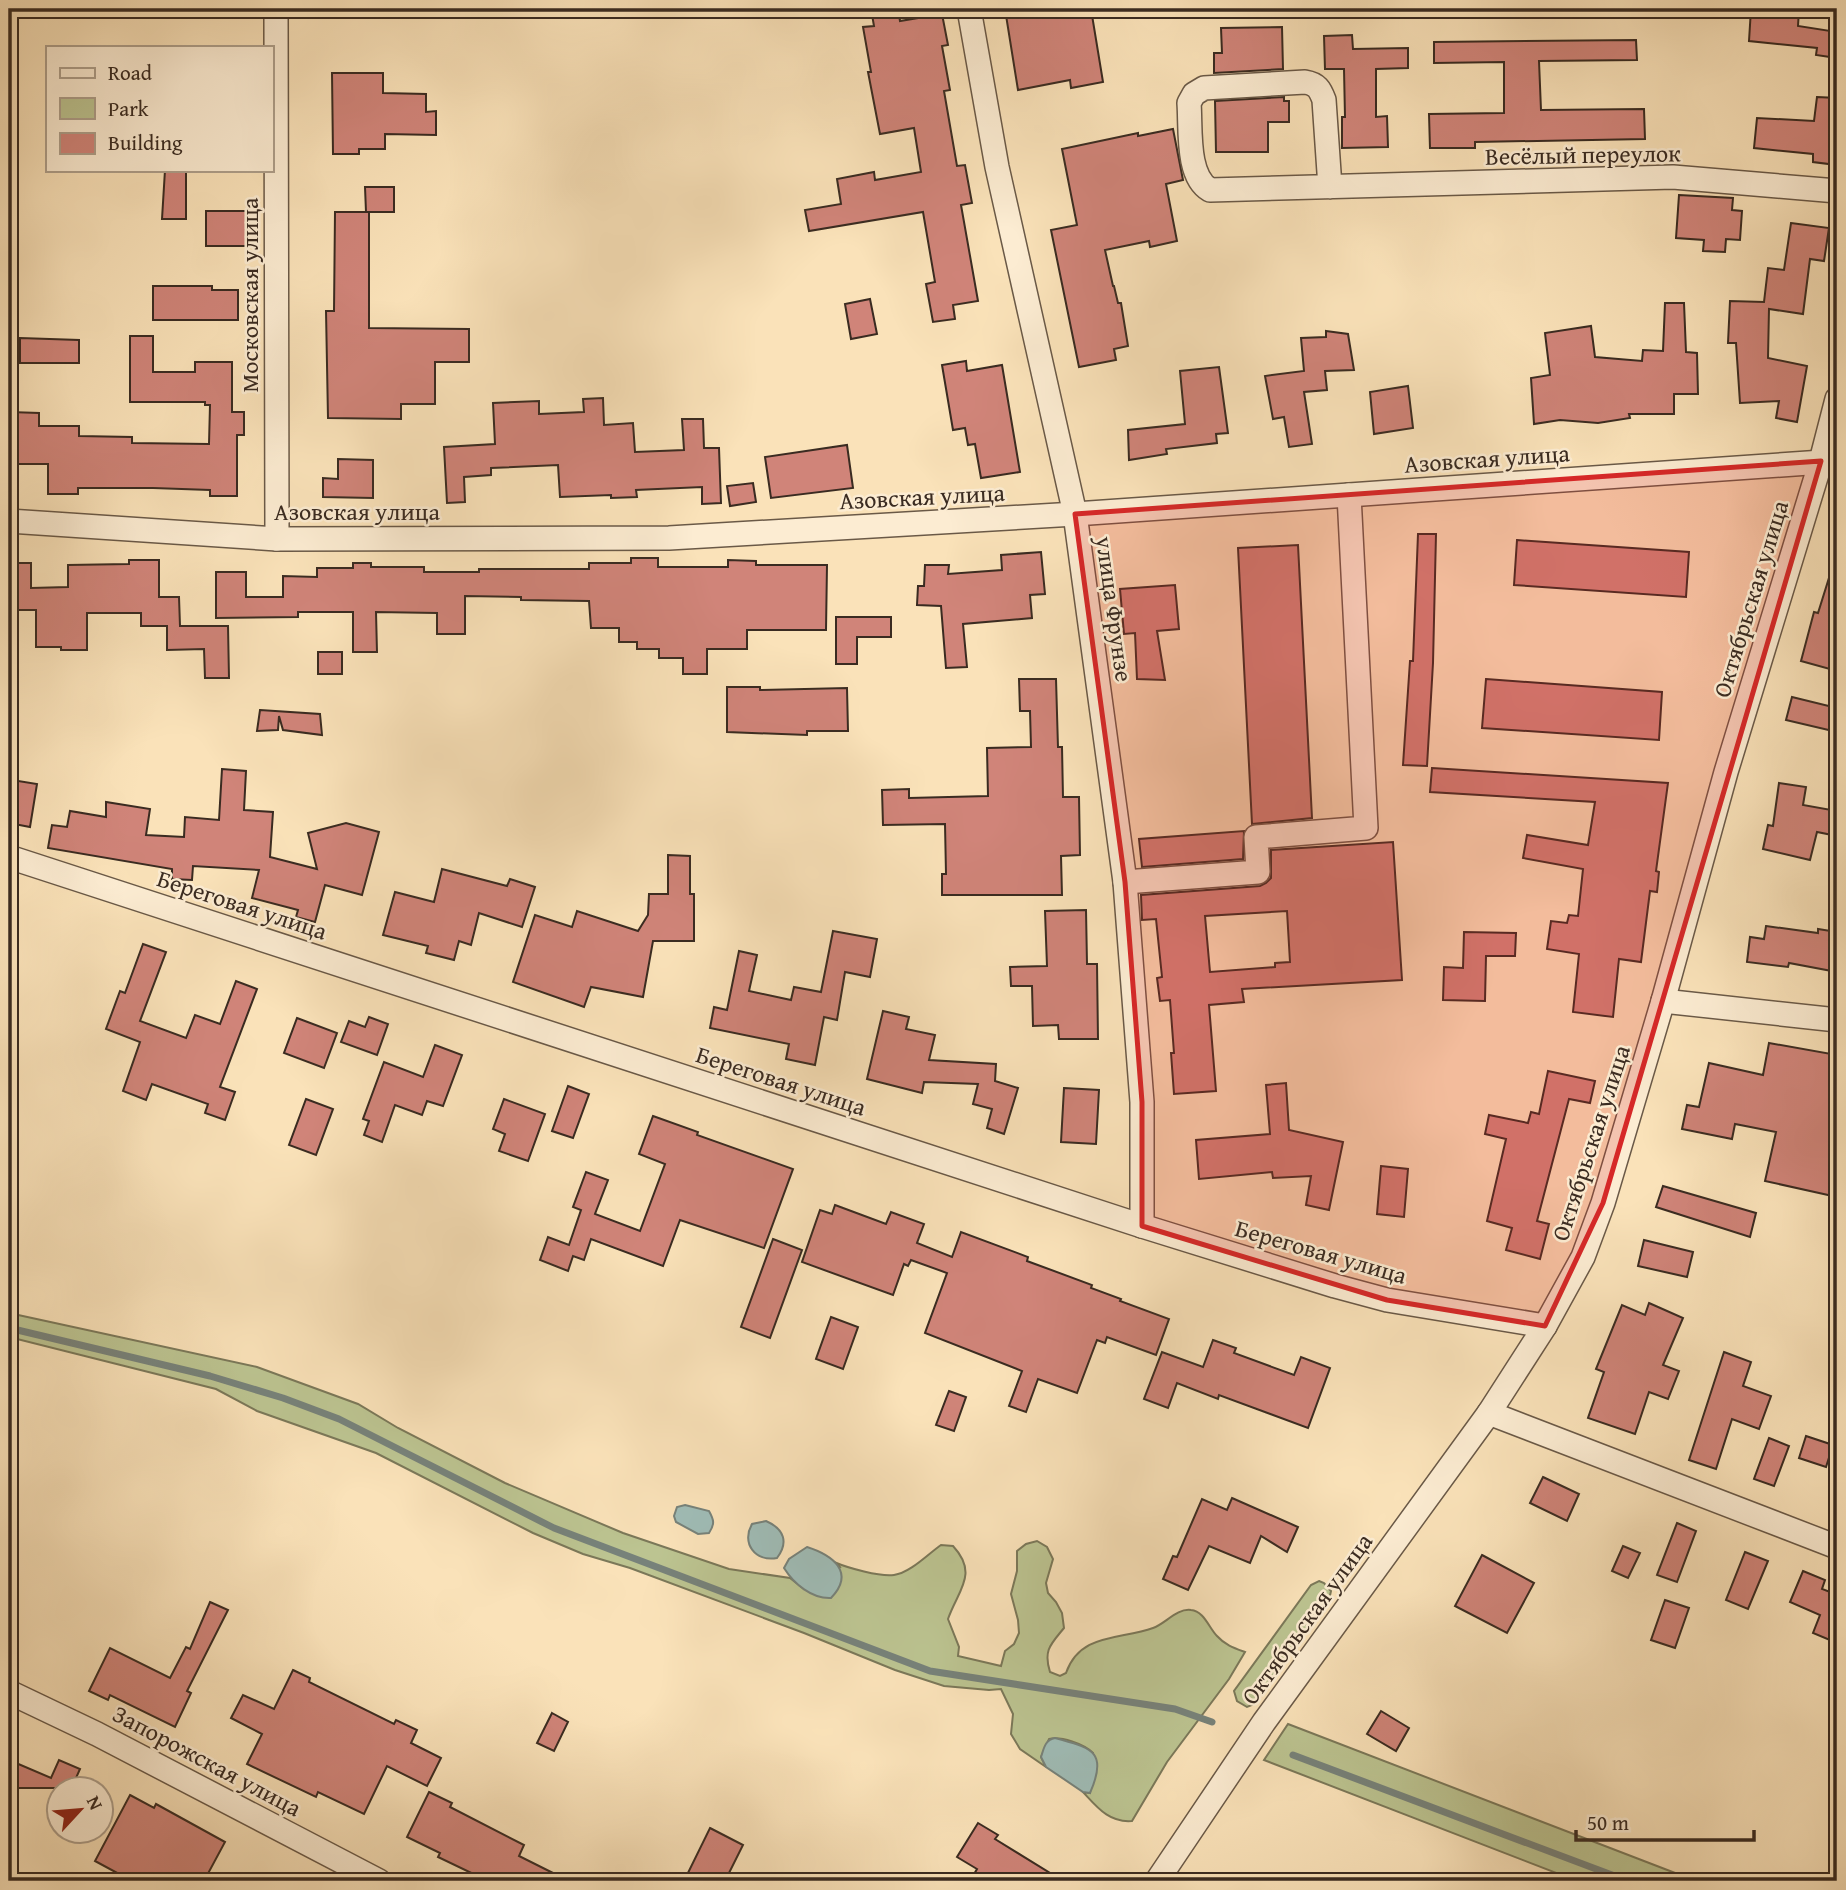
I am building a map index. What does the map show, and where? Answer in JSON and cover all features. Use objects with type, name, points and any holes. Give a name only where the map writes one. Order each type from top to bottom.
[{"type":"street","name":"Московская улица","points":[[276,9],[277,539]]},
{"type":"street","name":"улица Фрунзе","points":[[969,9],[997,167],[1075,514],[1125,882],[1142,1102],[1142,1226]]},
{"type":"street","name":"Весёлый переулок","points":[[1330,187],[1324,100],[1321,90],[1314,84],[1305,82],[1204,88],[1194,94],[1189,103],[1194,169],[1202,185],[1210,190],[1330,187],[1673,177],[1837,191]]},
{"type":"street","name":"Октябрьская улица","points":[[1157,1881],[1264,1723],[1489,1413],[1545,1326],[1583,1257],[1603,1203],[1663,1001],[1726,772],[1829,461],[1837,399]]},
{"type":"street","name":"Азовская улица","points":[[9,521],[277,539],[669,538],[1075,514],[1829,461]]},
{"type":"street","points":[[1125,882],[1258,872],[1256,837],[1366,828],[1349,495]]},
{"type":"street","name":"Береговая улица","points":[[9,857],[1142,1226],[1387,1300],[1545,1326]]},
{"type":"street","points":[[1663,1001],[1837,1020]]},
{"type":"street","points":[[1489,1413],[1837,1547]]},
{"type":"street","name":"Запорожская улица","points":[[9,1692],[97,1734],[379,1881]]},
{"type":"highlighted area","points":[[1821,461],[1603,1203],[1545,1326],[1387,1300],[1142,1226],[1142,1102],[1125,882],[1075,514]]},
{"type":"green space","points":[[9,1313],[257,1367],[358,1404],[398,1428],[505,1483],[623,1533],[729,1569],[790,1578],[804,1589],[840,1567],[834,1562],[864,1572],[894,1575],[912,1567],[941,1545],[953,1546],[965,1565],[964,1582],[948,1619],[959,1647],[958,1656],[1001,1666],[1005,1651],[1014,1644],[1019,1633],[1011,1594],[1017,1571],[1017,1551],[1026,1544],[1037,1541],[1047,1547],[1053,1559],[1046,1583],[1048,1593],[1062,1613],[1064,1628],[1048,1653],[1050,1672],[1060,1676],[1066,1673],[1072,1660],[1091,1644],[1153,1628],[1186,1610],[1199,1613],[1220,1639],[1245,1652],[1229,1679],[1167,1762],[1132,1821],[1124,1821],[1104,1813],[1083,1792],[1090,1793],[1093,1753],[1072,1742],[1049,1739],[1041,1757],[1046,1767],[1020,1749],[1011,1734],[1013,1714],[1001,1689],[944,1686],[895,1670],[630,1568],[583,1554],[533,1533],[376,1453],[257,1411],[216,1389],[9,1337]]},
{"type":"green space","points":[[1319,1581],[1331,1591],[1329,1600],[1252,1705],[1247,1707],[1237,1701],[1234,1691],[1311,1585]]},
{"type":"green space","points":[[1288,1724],[1696,1881],[1577,1881],[1264,1760]]},
{"type":"water","points":[[685,1505],[709,1511],[713,1522],[709,1533],[698,1534],[676,1522],[674,1516],[677,1507]]},
{"type":"water","points":[[766,1521],[783,1536],[783,1547],[777,1558],[762,1557],[752,1550],[749,1544],[752,1524]]},
{"type":"water","points":[[807,1547],[825,1555],[838,1566],[841,1580],[831,1598],[817,1596],[804,1589],[784,1568],[789,1559]]},
{"type":"water","points":[[1055,1738],[1086,1748],[1097,1759],[1090,1793],[1083,1792],[1046,1767],[1041,1757],[1047,1743]]},
{"type":"building","points":[[871,9],[898,9],[900,21],[942,14],[948,45],[942,46],[950,90],[944,91],[957,166],[965,165],[972,203],[961,205],[978,301],[953,305],[955,319],[933,322],[926,284],[935,282],[923,212],[809,231],[805,210],[841,204],[837,179],[874,172],[875,180],[921,172],[914,128],[880,134],[868,72],[871,72],[863,27],[874,26]]},
{"type":"building","points":[[1005,9],[1091,9],[1103,82],[1071,88],[1070,80],[1018,90]]},
{"type":"building","points":[[1751,9],[1799,10],[1798,26],[1837,32],[1837,58],[1816,55],[1817,48],[1749,41]]},
{"type":"building","points":[[1282,27],[1283,69],[1214,73],[1214,53],[1222,53],[1221,28]]},
{"type":"building","points":[[1352,35],[1353,49],[1408,48],[1408,68],[1376,69],[1376,117],[1387,116],[1388,147],[1342,148],[1342,117],[1345,117],[1344,69],[1325,69],[1324,36]]},
{"type":"building","points":[[1636,40],[1637,60],[1539,61],[1541,110],[1644,109],[1645,139],[1475,142],[1475,148],[1430,148],[1429,114],[1504,113],[1504,62],[1434,63],[1434,42]]},
{"type":"building","points":[[332,73],[383,73],[383,93],[426,94],[426,112],[436,111],[436,135],[385,134],[385,149],[359,149],[359,154],[333,154]]},
{"type":"building","points":[[1284,97],[1284,101],[1289,101],[1289,122],[1268,122],[1268,152],[1216,152],[1215,101]]},
{"type":"building","points":[[1817,97],[1837,98],[1837,165],[1813,162],[1813,154],[1754,148],[1757,118],[1814,121]]},
{"type":"building","points":[[1173,129],[1183,180],[1166,184],[1177,241],[1150,247],[1149,241],[1105,250],[1118,303],[1121,303],[1128,346],[1114,349],[1116,360],[1079,367],[1051,230],[1077,225],[1062,149],[1138,133],[1138,136]]},
{"type":"building","points":[[165,172],[186,172],[186,219],[162,219]]},
{"type":"building","points":[[365,187],[394,187],[394,212],[366,212]]},
{"type":"building","points":[[1679,195],[1733,198],[1732,210],[1742,211],[1740,240],[1726,239],[1725,252],[1703,251],[1704,240],[1676,238]]},
{"type":"building","points":[[206,211],[246,211],[246,246],[206,246]]},
{"type":"building","points":[[335,212],[369,212],[369,328],[469,329],[469,362],[435,362],[435,404],[401,404],[401,419],[328,418],[326,311],[334,311]]},
{"type":"building","points":[[1791,223],[1829,228],[1824,261],[1810,259],[1803,314],[1769,309],[1768,358],[1807,366],[1797,422],[1776,418],[1779,401],[1740,403],[1736,343],[1728,343],[1730,301],[1764,302],[1768,268],[1784,270]]},
{"type":"building","points":[[153,286],[212,286],[212,290],[238,290],[238,320],[153,320]]},
{"type":"building","points":[[870,299],[877,334],[851,339],[845,304]]},
{"type":"building","points":[[1665,303],[1684,303],[1686,352],[1697,353],[1698,394],[1674,394],[1674,414],[1629,414],[1630,418],[1598,423],[1560,420],[1534,424],[1531,378],[1550,375],[1545,333],[1591,326],[1595,357],[1642,361],[1643,350],[1663,351]]},
{"type":"building","points":[[1326,331],[1348,334],[1354,370],[1325,371],[1327,390],[1304,392],[1312,444],[1289,447],[1284,417],[1273,419],[1265,376],[1304,371],[1301,338],[1326,337]]},
{"type":"building","points":[[130,336],[153,336],[153,372],[195,372],[195,362],[232,362],[232,412],[244,412],[244,435],[237,435],[237,496],[210,496],[210,490],[153,488],[78,488],[78,494],[48,494],[48,464],[9,464],[10,412],[39,413],[39,426],[79,426],[79,436],[132,437],[132,443],[209,444],[210,405],[205,405],[205,402],[130,402]]},
{"type":"building","points":[[20,338],[79,340],[79,363],[20,363]]},
{"type":"building","points":[[966,361],[967,371],[1002,365],[1020,472],[981,478],[975,444],[968,445],[965,428],[953,430],[942,365]]},
{"type":"building","points":[[1219,367],[1228,433],[1216,434],[1217,443],[1166,449],[1167,454],[1129,460],[1128,430],[1185,424],[1180,371]]},
{"type":"building","points":[[1408,386],[1413,428],[1374,434],[1370,392]]},
{"type":"building","points":[[603,398],[604,425],[633,423],[635,452],[684,450],[682,419],[703,419],[704,448],[719,448],[721,503],[702,504],[702,487],[636,490],[637,497],[560,497],[558,465],[491,468],[491,475],[464,477],[465,502],[447,503],[444,447],[495,444],[493,403],[539,401],[539,414],[584,412],[583,399]]},
{"type":"building","points":[[847,445],[853,488],[771,498],[765,457]]},
{"type":"building","points":[[338,459],[373,460],[373,498],[323,497],[323,478],[338,479]]},
{"type":"building","points":[[753,483],[756,502],[730,506],[727,486]]},
{"type":"building","points":[[1418,534],[1436,534],[1427,766],[1403,765],[1410,661],[1413,661]]},
{"type":"building","points":[[1517,540],[1689,552],[1686,597],[1514,585]]},
{"type":"building","points":[[1298,545],[1312,818],[1252,824],[1238,548]]},
{"type":"building","points":[[1041,552],[1045,594],[1030,595],[1032,618],[963,624],[967,667],[946,668],[941,606],[917,605],[918,586],[924,586],[925,565],[949,565],[948,574],[1002,570],[1001,555]]},
{"type":"building","points":[[631,558],[658,558],[658,567],[728,567],[728,560],[756,561],[756,565],[827,565],[826,630],[747,630],[747,649],[707,649],[707,674],[683,674],[683,658],[659,658],[659,649],[637,649],[637,642],[619,642],[619,628],[591,628],[589,601],[465,596],[465,634],[437,634],[437,613],[376,612],[377,652],[353,652],[353,612],[298,612],[298,617],[216,618],[216,572],[246,572],[246,597],[283,597],[283,576],[317,577],[317,568],[353,568],[353,563],[371,563],[371,567],[424,567],[424,572],[479,572],[479,569],[589,569],[589,563],[631,563]]},
{"type":"building","points":[[129,560],[159,560],[159,597],[179,597],[180,626],[228,626],[229,678],[205,678],[204,649],[167,650],[167,626],[141,626],[141,613],[87,613],[87,650],[61,650],[61,647],[36,647],[36,610],[9,610],[9,563],[31,563],[31,588],[68,587],[68,565],[129,564]]},
{"type":"building","points":[[1833,565],[1837,565],[1837,671],[1801,661],[1814,612],[1818,613]]},
{"type":"building","points":[[1175,585],[1179,629],[1157,631],[1165,680],[1137,679],[1135,633],[1124,634],[1120,589]]},
{"type":"building","points":[[836,617],[891,617],[891,637],[857,637],[857,664],[836,664]]},
{"type":"building","points":[[318,652],[342,652],[342,674],[318,674]]},
{"type":"building","points":[[1019,679],[1056,679],[1063,797],[1079,797],[1080,855],[1061,856],[1062,895],[942,895],[942,874],[946,874],[945,824],[883,825],[882,790],[909,789],[909,798],[988,796],[987,748],[1031,747],[1030,711],[1020,711]]},
{"type":"building","points":[[1486,679],[1662,692],[1659,740],[1482,728]]},
{"type":"building","points":[[727,687],[760,687],[760,690],[847,688],[848,731],[807,731],[807,735],[727,732]]},
{"type":"building","points":[[1792,697],[1837,708],[1837,732],[1786,720]]},
{"type":"building","points":[[260,710],[320,714],[322,735],[283,730],[279,716],[278,730],[257,731]]},
{"type":"building","points":[[1432,768],[1668,783],[1656,871],[1659,872],[1657,892],[1650,891],[1641,962],[1619,959],[1613,1017],[1573,1012],[1579,954],[1547,949],[1551,921],[1567,923],[1569,915],[1578,916],[1583,869],[1523,858],[1527,835],[1588,845],[1595,802],[1430,792]]},
{"type":"building","points":[[222,769],[246,771],[244,810],[273,812],[270,857],[317,869],[308,833],[346,823],[379,832],[362,895],[325,885],[315,922],[296,917],[298,910],[252,898],[259,870],[193,866],[192,880],[172,879],[172,869],[48,848],[52,825],[67,827],[70,811],[106,817],[106,802],[150,809],[146,835],[184,837],[185,817],[219,820]]},
{"type":"building","points":[[12,780],[37,784],[30,827],[9,823]]},
{"type":"building","points":[[1779,783],[1806,787],[1803,805],[1837,811],[1837,836],[1817,832],[1810,860],[1763,849],[1768,825],[1773,826]]},
{"type":"building","points":[[1244,831],[1243,859],[1142,867],[1139,839]]},
{"type":"building","points":[[1393,842],[1402,980],[1242,989],[1244,1002],[1209,1005],[1216,1091],[1174,1094],[1170,1000],[1160,1001],[1157,978],[1162,977],[1156,919],[1142,920],[1141,895],[1260,886],[1271,878],[1271,850]],"holes":[[[1287,911],[1290,962],[1275,963],[1275,967],[1210,972],[1205,916]]]},
{"type":"building","points":[[668,855],[690,856],[690,894],[694,894],[694,941],[653,941],[643,997],[591,987],[584,1007],[513,982],[535,915],[572,927],[577,911],[638,931],[648,915],[649,894],[668,894]]},
{"type":"building","points":[[442,869],[507,886],[510,879],[535,887],[522,927],[479,913],[471,945],[459,941],[454,960],[426,953],[428,946],[383,935],[395,892],[434,902]]},
{"type":"building","points":[[1086,910],[1087,964],[1097,964],[1098,1039],[1059,1039],[1058,1025],[1033,1026],[1032,986],[1011,986],[1010,967],[1047,966],[1045,911]]},
{"type":"building","points":[[1766,926],[1818,933],[1818,929],[1837,932],[1837,972],[1789,963],[1788,967],[1747,962],[1750,937],[1764,939]]},
{"type":"building","points":[[833,931],[877,939],[870,977],[845,972],[837,1020],[824,1017],[815,1065],[786,1059],[789,1044],[710,1028],[714,1007],[727,1010],[739,951],[757,955],[749,991],[791,1000],[794,987],[821,992]]},
{"type":"building","points":[[1464,932],[1516,933],[1515,956],[1486,956],[1485,1001],[1443,1000],[1444,967],[1463,968]]},
{"type":"building","points":[[143,944],[166,952],[140,1021],[186,1038],[195,1015],[220,1024],[236,981],[257,989],[220,1087],[235,1092],[225,1120],[205,1113],[208,1104],[152,1084],[146,1100],[123,1091],[140,1042],[106,1029],[120,991],[125,993]]},
{"type":"building","points":[[883,1011],[909,1017],[906,1029],[935,1035],[929,1060],[996,1064],[995,1081],[1018,1088],[1004,1134],[987,1128],[992,1109],[973,1104],[978,1084],[924,1082],[922,1093],[867,1079]]},
{"type":"building","points":[[369,1017],[388,1024],[377,1055],[341,1042],[349,1021],[365,1027]]},
{"type":"building","points":[[297,1018],[337,1033],[324,1068],[284,1053]]},
{"type":"building","points":[[1769,1043],[1837,1055],[1837,1197],[1765,1181],[1776,1132],[1735,1124],[1732,1139],[1682,1129],[1687,1105],[1699,1107],[1709,1063],[1763,1075]]},
{"type":"building","points":[[435,1045],[462,1055],[443,1106],[427,1101],[422,1115],[395,1105],[382,1142],[364,1135],[369,1121],[363,1119],[384,1062],[423,1077]]},
{"type":"building","points":[[1548,1071],[1595,1081],[1590,1103],[1569,1099],[1537,1221],[1549,1224],[1540,1259],[1506,1250],[1512,1228],[1487,1221],[1506,1139],[1485,1134],[1489,1115],[1528,1123],[1531,1112],[1539,1114]]},
{"type":"building","points":[[1286,1083],[1289,1130],[1343,1142],[1329,1210],[1306,1205],[1311,1176],[1273,1178],[1272,1172],[1199,1179],[1196,1140],[1270,1134],[1266,1085]]},
{"type":"building","points":[[568,1086],[589,1094],[573,1138],[552,1131]]},
{"type":"building","points":[[1064,1088],[1099,1090],[1096,1144],[1061,1142]]},
{"type":"building","points":[[306,1099],[333,1109],[316,1155],[289,1145]]},
{"type":"building","points":[[504,1099],[545,1114],[528,1161],[499,1151],[505,1134],[493,1129]]},
{"type":"building","points":[[653,1116],[698,1132],[697,1135],[793,1169],[764,1248],[680,1220],[663,1266],[591,1239],[584,1260],[573,1256],[568,1271],[540,1260],[548,1237],[569,1245],[581,1210],[573,1207],[586,1172],[608,1180],[595,1214],[640,1231],[665,1164],[639,1154]]},
{"type":"building","points":[[1381,1166],[1408,1169],[1404,1217],[1377,1214]]},
{"type":"building","points":[[1663,1186],[1756,1213],[1750,1237],[1656,1207]]},
{"type":"building","points":[[835,1205],[886,1224],[891,1212],[924,1224],[917,1243],[952,1257],[961,1232],[1028,1257],[1027,1261],[1092,1285],[1091,1288],[1121,1299],[1120,1301],[1169,1319],[1156,1355],[1107,1337],[1105,1343],[1097,1340],[1077,1393],[1038,1379],[1026,1412],[1009,1406],[1022,1371],[925,1333],[947,1273],[911,1260],[908,1266],[904,1264],[893,1295],[802,1262],[820,1210],[832,1214]]},
{"type":"building","points":[[773,1239],[802,1250],[770,1338],[741,1327]]},
{"type":"building","points":[[1644,1240],[1693,1252],[1687,1277],[1638,1266]]},
{"type":"building","points":[[1649,1303],[1683,1318],[1663,1365],[1679,1371],[1668,1399],[1649,1392],[1635,1434],[1588,1418],[1604,1372],[1596,1369],[1622,1305],[1645,1315]]},
{"type":"building","points":[[831,1317],[858,1327],[843,1369],[816,1359]]},
{"type":"building","points":[[1213,1340],[1236,1348],[1234,1353],[1294,1375],[1301,1357],[1330,1368],[1308,1428],[1219,1395],[1218,1399],[1177,1383],[1168,1408],[1144,1399],[1162,1352],[1203,1367]]},
{"type":"building","points":[[1724,1352],[1751,1362],[1743,1386],[1771,1396],[1759,1429],[1732,1419],[1716,1469],[1689,1460]]},
{"type":"building","points":[[949,1391],[966,1397],[954,1431],[936,1425]]},
{"type":"building","points":[[1806,1436],[1833,1445],[1826,1467],[1799,1458]]},
{"type":"building","points":[[1769,1438],[1789,1446],[1774,1486],[1754,1479]]},
{"type":"building","points":[[1543,1477],[1579,1494],[1567,1521],[1530,1503]]},
{"type":"building","points":[[1232,1498],[1298,1527],[1287,1552],[1261,1536],[1250,1563],[1209,1546],[1188,1590],[1163,1579],[1173,1556],[1177,1557],[1202,1499],[1227,1510]]},
{"type":"building","points":[[1677,1523],[1696,1531],[1677,1582],[1657,1575]]},
{"type":"building","points":[[1623,1546],[1640,1553],[1628,1578],[1612,1571]]},
{"type":"building","points":[[1745,1552],[1768,1561],[1748,1609],[1726,1600]]},
{"type":"building","points":[[1482,1555],[1534,1583],[1507,1633],[1455,1606]]},
{"type":"building","points":[[1803,1571],[1825,1580],[1822,1589],[1830,1592],[1837,1575],[1837,1643],[1813,1633],[1820,1615],[1790,1602]]},
{"type":"building","points":[[1665,1600],[1689,1608],[1675,1648],[1651,1640]]},
{"type":"building","points":[[210,1602],[228,1610],[187,1691],[191,1693],[175,1727],[110,1695],[108,1700],[89,1691],[110,1648],[170,1678],[186,1647],[190,1649]]},
{"type":"building","points":[[293,1670],[310,1678],[309,1682],[394,1724],[396,1720],[417,1730],[411,1743],[441,1758],[427,1786],[387,1766],[364,1814],[318,1792],[316,1797],[247,1764],[262,1734],[231,1718],[243,1695],[274,1709]]},
{"type":"building","points":[[1381,1711],[1409,1728],[1396,1751],[1367,1734]]},
{"type":"building","points":[[552,1713],[568,1722],[554,1751],[537,1743]]},
{"type":"building","points":[[9,1760],[46,1776],[46,1788],[9,1788]]},
{"type":"building","points":[[59,1760],[80,1769],[78,1774],[53,1774]]},
{"type":"building","points":[[429,1792],[452,1803],[450,1807],[524,1845],[519,1856],[569,1881],[488,1881],[438,1857],[440,1853],[407,1837]]},
{"type":"building","points":[[130,1795],[154,1808],[156,1804],[225,1842],[204,1881],[132,1881],[95,1861],[104,1844],[116,1844],[116,1821]]},
{"type":"building","points":[[978,1823],[998,1835],[995,1839],[1063,1881],[970,1881],[977,1869],[957,1857]]},
{"type":"building","points":[[710,1828],[743,1845],[725,1881],[684,1881]]},
{"type":"waterway","points":[[9,1328],[210,1376],[283,1398],[339,1419],[554,1528],[930,1671],[1175,1709],[1212,1722]]},
{"type":"waterway","points":[[1293,1755],[1628,1881]]}]
